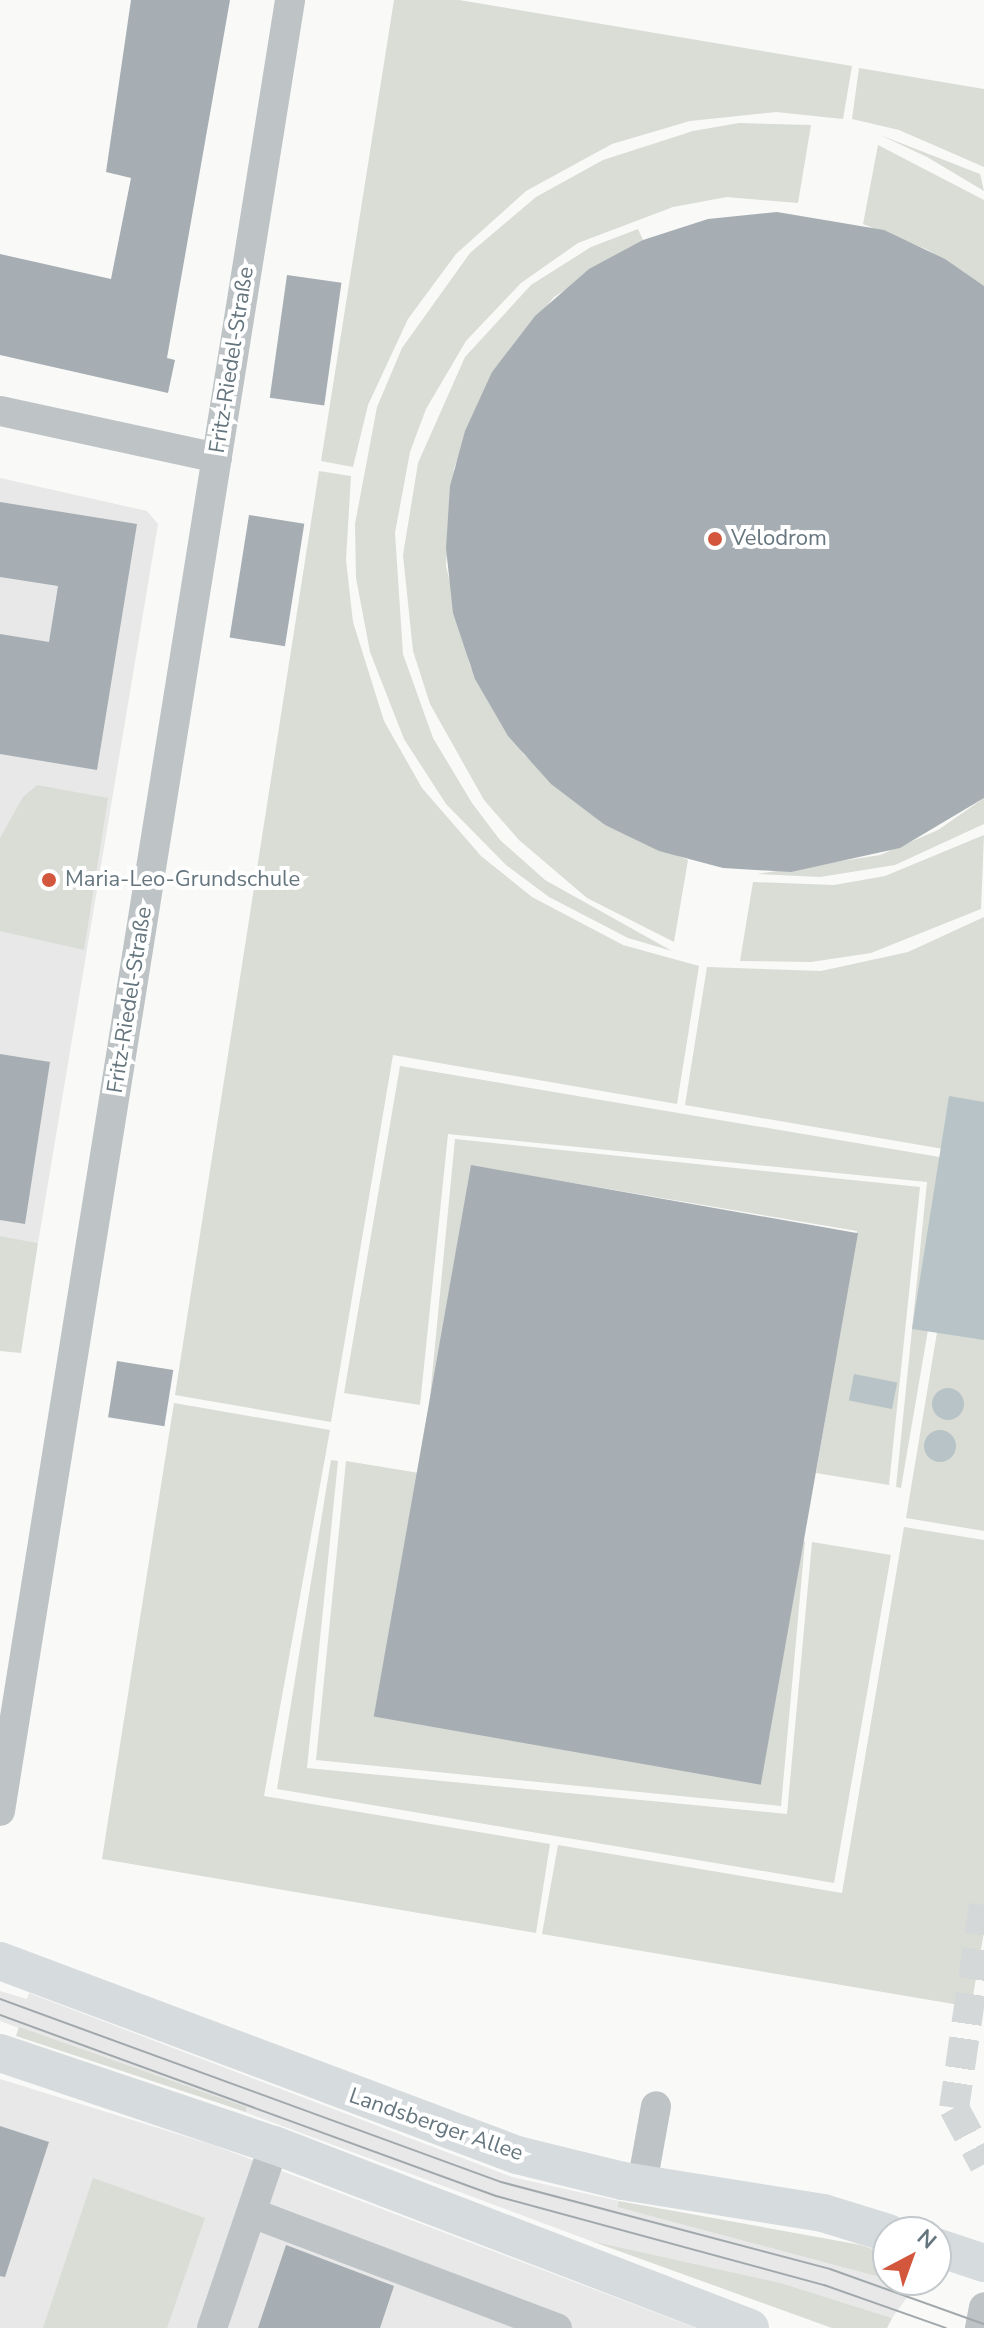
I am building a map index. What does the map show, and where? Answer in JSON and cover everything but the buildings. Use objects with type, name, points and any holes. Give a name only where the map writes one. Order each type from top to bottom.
[{"type":"main road","name":"Landsberger Allee","points":[[0,1961],[517,2155],[642,2184],[823,2213],[872,2228]]},
{"type":"main road","points":[[0,2053],[274,2145],[750,2328]]},
{"type":"main road","points":[[952,2252],[984,2263]]},
{"type":"street","name":"Fritz-Riedel-Straße","points":[[0,1811],[290,0]]},
{"type":"street","points":[[0,411],[217,458]]},
{"type":"street","points":[[642,2184],[656,2106]]},
{"type":"street","points":[[212,2328],[274,2145]]},
{"type":"street","points":[[252,2213],[557,2328]]},
{"type":"street","points":[[980,2328],[984,2307]]},
{"type":"shaded area","points":[[394,0],[459,0],[852,66],[843,119],[776,112],[690,121],[612,144],[526,191],[456,254],[408,319],[368,405],[353,467],[321,461]]},
{"type":"shaded area","points":[[859,68],[984,89],[984,167],[899,130],[852,119]]},
{"type":"shaded area","points":[[739,123],[811,125],[798,203],[727,197],[673,207],[578,243],[521,283],[466,341],[426,409],[410,452],[395,533],[403,654],[433,738],[472,803],[500,840],[545,880],[672,951],[628,938],[549,897],[506,865],[446,804],[404,739],[370,652],[356,578],[355,524],[377,407],[402,348],[470,253],[536,197],[603,160],[693,131]]},
{"type":"shaded area","points":[[880,135],[980,174],[984,191],[927,157]]},
{"type":"shaded area","points":[[878,145],[984,200],[984,286],[928,250],[863,224]]},
{"type":"shaded area","points":[[638,229],[643,240],[554,297],[492,372],[454,468],[446,566],[470,666],[524,755],[605,825],[688,860],[674,942],[587,898],[519,840],[484,800],[430,704],[413,651],[403,555],[418,463],[465,357],[531,285],[591,247]]},
{"type":"shaded area","points":[[319,471],[351,476],[346,560],[353,622],[384,721],[422,788],[481,856],[532,897],[623,945],[699,966],[677,1104],[393,1055],[331,1422],[175,1395]]},
{"type":"shaded area","name":"Maria-Leo-Grundschule","points":[[0,478],[147,511],[158,524],[38,1243],[0,1236]]},
{"type":"shaded area","points":[[37,785],[108,798],[84,950],[0,931],[0,838],[23,797]]},
{"type":"shaded area","points":[[984,798],[984,824],[895,865],[820,877],[757,874],[880,855],[938,830]]},
{"type":"shaded area","points":[[984,835],[981,909],[871,953],[811,962],[740,961],[753,882],[834,885],[885,876]]},
{"type":"shaded area","points":[[984,917],[984,1531],[906,1518],[967,1153],[685,1105],[707,967],[821,971],[908,952]]},
{"type":"shaded area","points":[[400,1066],[957,1160],[901,1488],[896,1487],[927,1182],[448,1134],[420,1405],[344,1393]]},
{"type":"shaded area","points":[[949,1096],[984,1102],[984,1340],[912,1329]]},
{"type":"shaded area","points":[[455,1139],[920,1187],[889,1485],[816,1473],[857,1231],[472,1166],[429,1407]]},
{"type":"shaded area","points":[[0,1236],[38,1243],[21,1353],[0,1351]]},
{"type":"shaded area","points":[[854,1374],[897,1382],[892,1409],[849,1401]]},
{"type":"shaded area","points":[[948,1388],[960,1392],[964,1404],[960,1416],[948,1420],[936,1416],[932,1404],[936,1392]]},
{"type":"shaded area","points":[[174,1403],[330,1430],[264,1796],[550,1844],[536,1933],[102,1859]]},
{"type":"shaded area","points":[[940,1430],[952,1434],[956,1446],[952,1458],[940,1462],[928,1458],[924,1446],[928,1434]]},
{"type":"shaded area","points":[[331,1460],[338,1461],[307,1768],[787,1814],[812,1542],[891,1555],[834,1883],[277,1789]]},
{"type":"shaded area","points":[[346,1461],[419,1473],[378,1717],[805,1541],[781,1806],[316,1760]]},
{"type":"shaded area","points":[[904,1527],[984,1540],[984,1932],[971,2007],[542,1934],[558,1845],[842,1893]]},
{"type":"shaded area","points":[[0,1991],[27,1999],[29,1993],[512,2177],[619,2201],[617,2207],[845,2264],[872,2273],[872,2296],[908,2296],[892,2318],[781,2283],[591,2241],[0,2021]]},
{"type":"shaded area","points":[[19,2027],[246,2107],[246,2112],[16,2036]]},
{"type":"shaded area","points":[[0,2079],[213,2145],[696,2328],[0,2328]]},
{"type":"shaded area","points":[[93,2178],[205,2218],[167,2328],[43,2328]]},
{"type":"shaded area","points":[[619,2201],[861,2245],[872,2249],[872,2275],[617,2207]]},
{"type":"shaded area","points":[[591,2241],[781,2283],[892,2318],[887,2328],[832,2328]]},
{"type":"tunnel","points":[[984,1905],[954,2108],[984,2164]]},
{"type":"tram line","points":[[0,1999],[501,2182],[830,2269],[984,2324]]},
{"type":"tram line","points":[[0,2015],[496,2196],[824,2285],[946,2328]]},
{"type":"place","name":"Velodrom","points":[[715,539]]},
{"type":"place","name":"Maria-Leo-Grundschule","points":[[49,880]]}]
